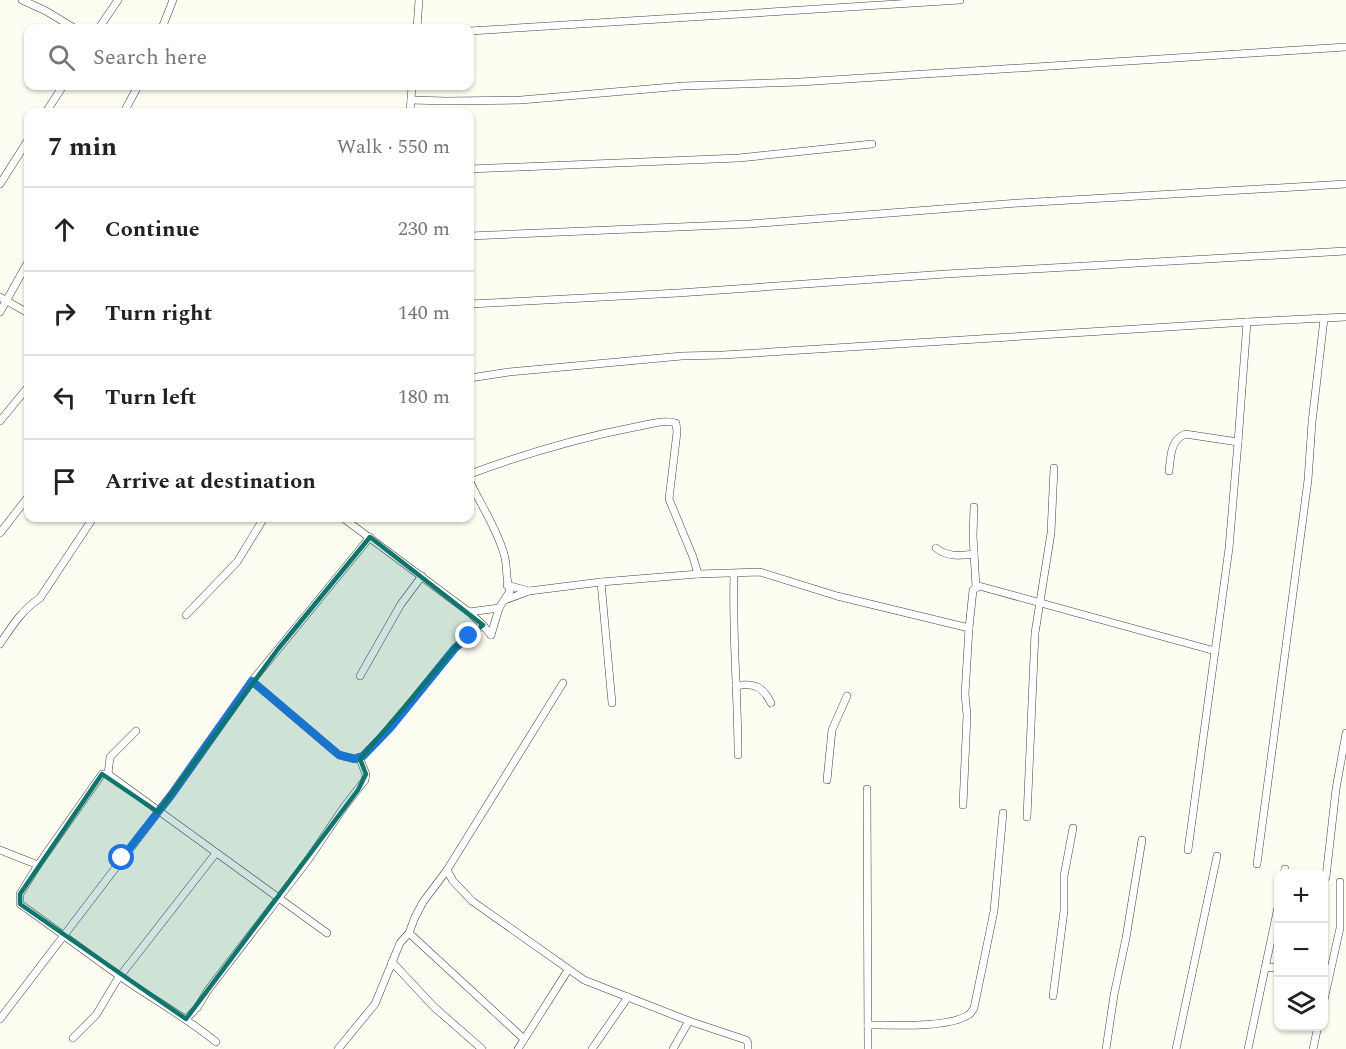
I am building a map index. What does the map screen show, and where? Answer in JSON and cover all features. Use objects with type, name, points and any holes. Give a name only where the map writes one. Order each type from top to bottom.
[{"type":"street","points":[[22,0],[67,24]]},
{"type":"street","points":[[102,24],[118,0]]},
{"type":"street","points":[[164,24],[173,0]]},
{"type":"street","points":[[417,24],[419,0]]},
{"type":"street","points":[[474,31],[960,0]]},
{"type":"street","points":[[411,100],[521,100],[683,86],[812,81],[1346,47]]},
{"type":"street","points":[[49,108],[60,90]]},
{"type":"street","points":[[126,108],[136,90]]},
{"type":"street","points":[[410,108],[412,90]]},
{"type":"street","points":[[474,169],[739,158],[872,144]]},
{"type":"street","points":[[0,184],[24,146]]},
{"type":"street","points":[[474,236],[749,224],[1007,204],[1346,184]]},
{"type":"street","points":[[474,304],[1346,251]]},
{"type":"street","points":[[0,312],[24,269]]},
{"type":"street","points":[[0,297],[24,311]]},
{"type":"street","points":[[474,377],[682,356],[1247,321],[1346,317]]},
{"type":"street","points":[[1257,864],[1308,480],[1324,319]]},
{"type":"street","points":[[1188,850],[1229,548],[1247,321]]},
{"type":"street","points":[[2,416],[24,391]]},
{"type":"street","points":[[474,473],[520,456],[600,434],[660,422],[676,423],[677,432],[669,499],[698,574]]},
{"type":"street","points":[[1169,471],[1173,445],[1177,438],[1185,434],[1238,442]]},
{"type":"street","points":[[1027,817],[1035,633],[1038,601],[1051,534],[1054,468]]},
{"type":"street","points":[[349,522],[469,612],[491,635],[499,608],[510,591],[507,585],[508,569],[504,553],[474,490]]},
{"type":"street","points":[[0,533],[24,502]]},
{"type":"street","points":[[963,805],[967,715],[965,694],[969,628],[973,590],[976,586],[974,507]]},
{"type":"street","points":[[0,644],[16,618],[40,598],[90,522]]},
{"type":"street","points":[[186,615],[237,562],[262,522]]},
{"type":"street","points":[[0,1019],[158,812],[252,681],[370,537]]},
{"type":"street","points":[[936,548],[950,555],[974,554]]},
{"type":"street","points":[[504,600],[529,591],[601,582],[698,574],[760,572],[837,596],[969,628]]},
{"type":"street","points":[[734,574],[733,620],[738,755]]},
{"type":"street","points":[[360,676],[401,604],[422,576]]},
{"type":"street","points":[[601,582],[612,703]]},
{"type":"street","points":[[507,585],[529,591]]},
{"type":"street","points":[[976,586],[1215,651]]},
{"type":"street","points":[[469,612],[499,608]]},
{"type":"street","points":[[252,681],[339,755],[346,759],[355,759],[390,728],[455,648],[483,625]]},
{"type":"street","points":[[338,1049],[375,1004],[400,943],[409,933],[423,902],[447,870],[563,683]]},
{"type":"street","points":[[736,686],[749,683],[757,686],[767,695],[771,704]]},
{"type":"street","points":[[827,780],[832,730],[847,696]]},
{"type":"street","points":[[108,774],[111,757],[136,731]]},
{"type":"street","points":[[1327,869],[1336,789],[1346,733]]},
{"type":"street","points":[[186,1019],[197,1008],[208,990],[365,780],[366,774],[359,757]]},
{"type":"street","points":[[216,1042],[186,1019],[120,977],[20,904],[20,894],[38,865],[102,774],[108,774],[327,933]]},
{"type":"street","points":[[867,789],[868,1049]]},
{"type":"street","points":[[868,1025],[926,1024],[949,1021],[968,1016],[975,1008],[994,911],[1003,813]]},
{"type":"street","points":[[1053,996],[1064,911],[1064,876],[1073,828]]},
{"type":"street","points":[[1106,1049],[1113,995],[1126,939],[1142,840]]},
{"type":"street","points":[[0,850],[38,865]]},
{"type":"street","points":[[73,1038],[96,1015],[120,977],[216,853]]},
{"type":"street","points":[[1176,1049],[1217,856]]},
{"type":"street","points":[[447,870],[453,881],[472,901],[498,917],[518,935],[584,980],[689,1021],[746,1040],[748,1049]]},
{"type":"street","points":[[1328,979],[1340,928],[1340,882]]},
{"type":"street","points":[[1248,1049],[1275,923]]},
{"type":"street","points":[[409,933],[524,1039]]},
{"type":"street","points":[[392,962],[434,1007],[482,1049]]},
{"type":"street","points":[[1265,968],[1274,967]]},
{"type":"street","points":[[518,1049],[568,970]]},
{"type":"street","points":[[592,1049],[628,997]]},
{"type":"street","points":[[673,1049],[689,1021]]},
{"type":"street","points":[[1313,1049],[1317,1031]]},
{"type":"highlighted area","points":[[370,537],[483,625],[455,648],[360,759],[366,774],[358,790],[186,1019],[20,904],[20,894],[102,774],[158,812],[278,649]]},
{"type":"route","points":[[122,858],[172,794],[252,681],[339,755],[346,759],[355,759],[363,756],[390,728],[455,648],[469,636]]}]
